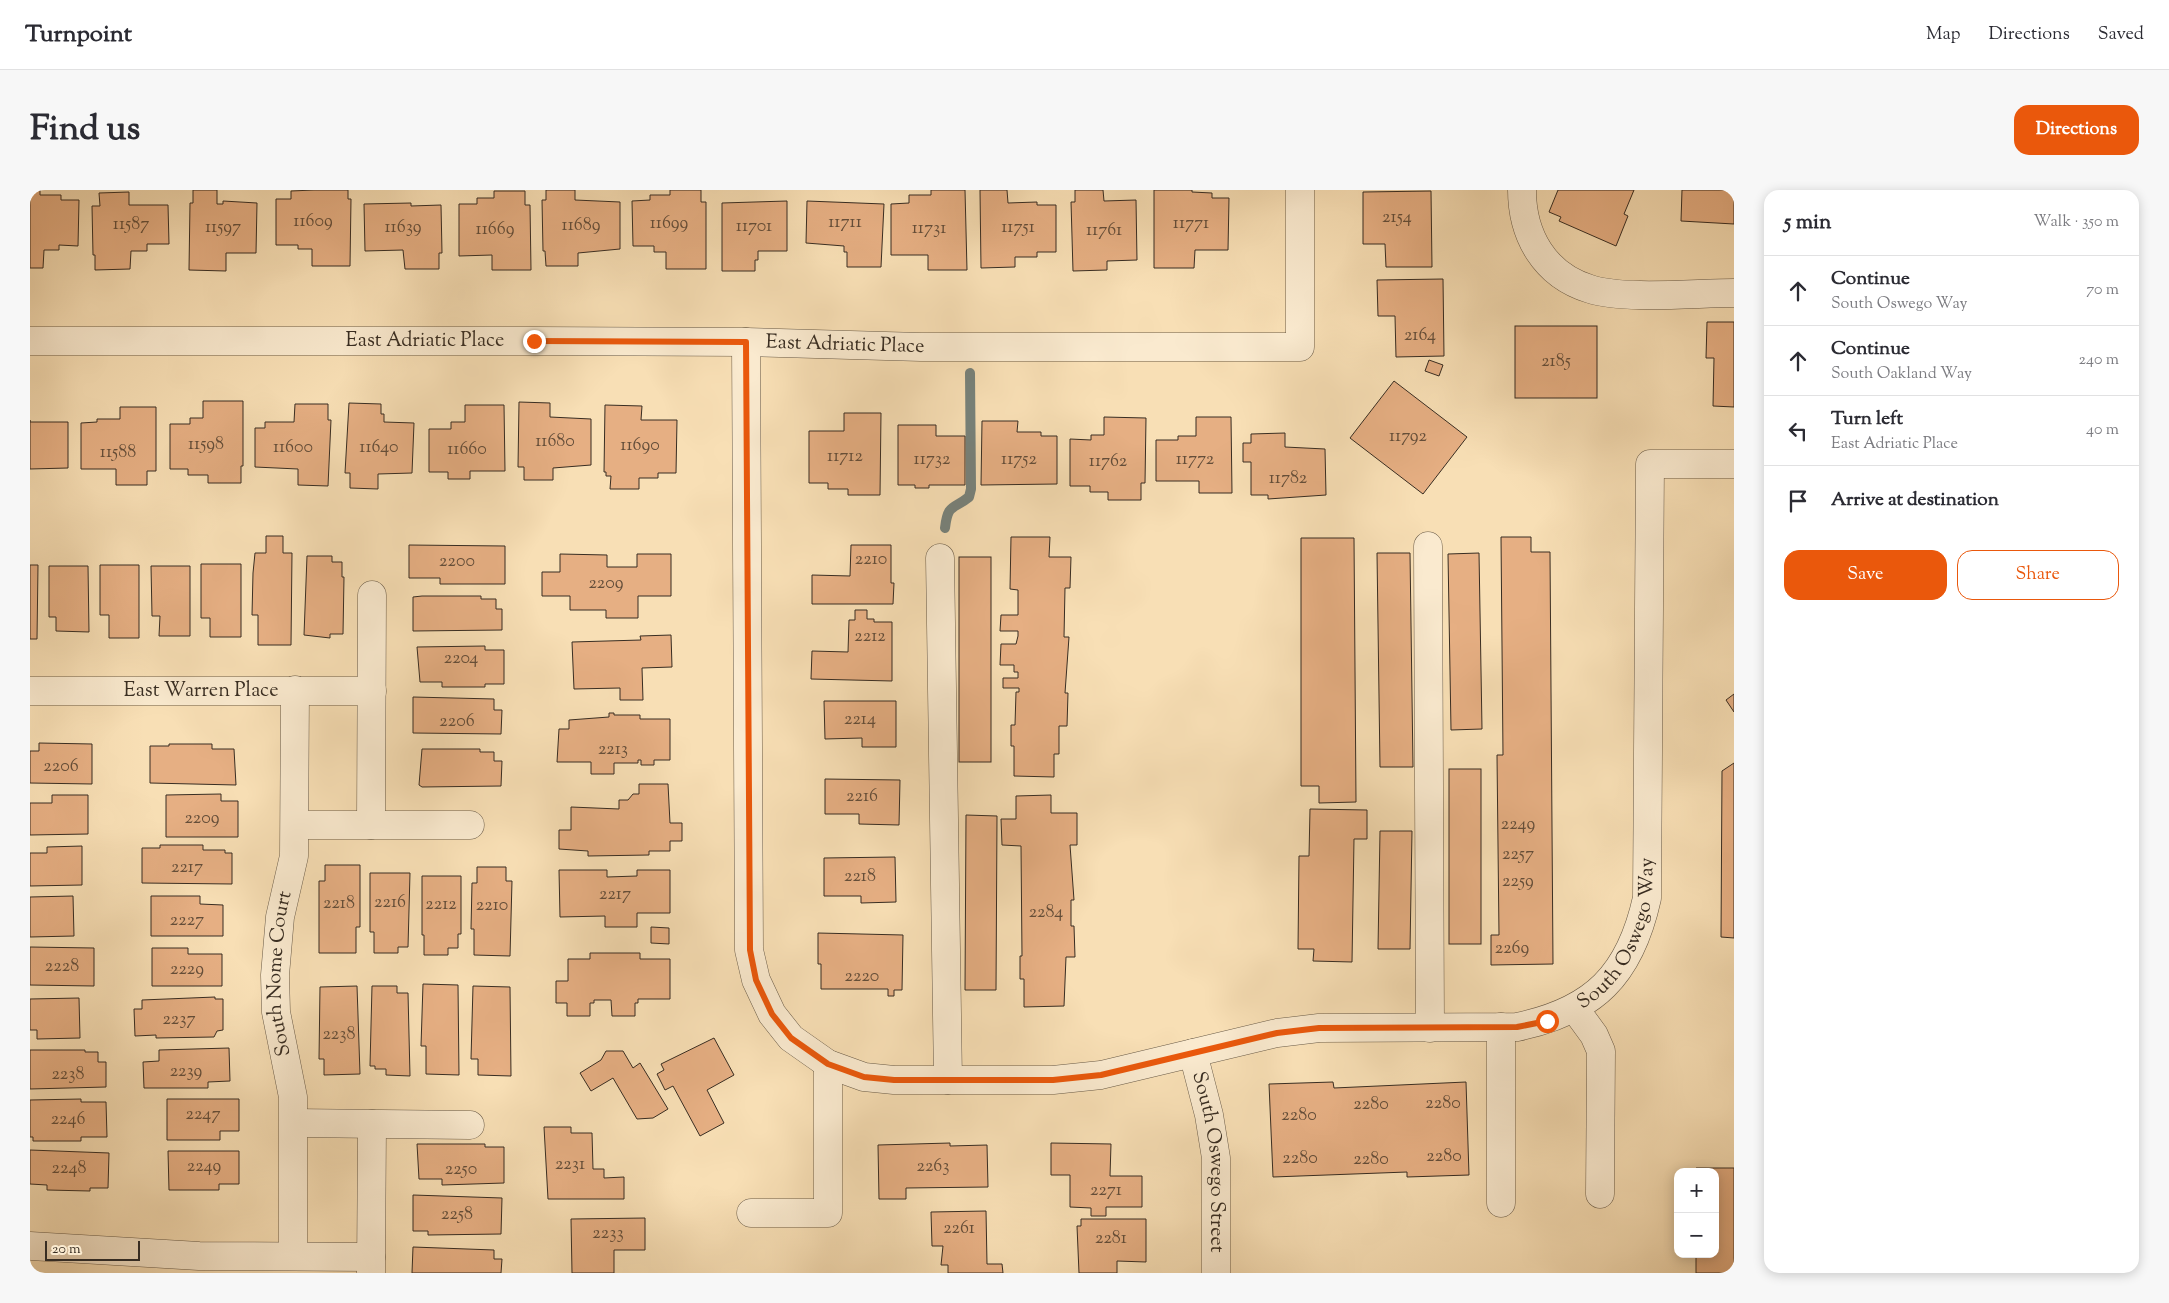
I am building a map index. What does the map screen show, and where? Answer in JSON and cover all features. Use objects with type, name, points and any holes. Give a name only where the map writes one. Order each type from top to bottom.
[{"type":"street","name":"East Adriatic Place","points":[[30,342],[746,342],[921,347],[1300,347],[1300,190]]},
{"type":"street","points":[[1522,190],[1522,212],[1530,237],[1545,260],[1565,277],[1589,289],[1610,293],[1647,294],[1734,292]]},
{"type":"street","name":"South Oswego Way","points":[[746,342],[750,950],[756,980],[772,1014],[791,1038],[828,1064],[864,1077],[894,1080],[1053,1080],[1101,1075],[1277,1033],[1319,1028],[1517,1027],[1547,1021],[1575,1009],[1605,986],[1625,962],[1640,928],[1647,898],[1650,464],[1734,464]]},
{"type":"street","points":[[1428,546],[1430,1028]]},
{"type":"street","points":[[940,558],[948,1080]]},
{"type":"street","points":[[371,825],[372,595]]},
{"type":"street","name":"South Nome Court","points":[[293,1256],[293,1097],[276,1012],[276,975],[280,917],[294,856],[295,690]]},
{"type":"street","name":"East Warren Place","points":[[30,691],[372,691]]},
{"type":"street","points":[[295,825],[470,826]]},
{"type":"street","points":[[1575,1009],[1594,1035],[1601,1051],[1600,1194]]},
{"type":"street","points":[[1501,1027],[1501,1203]]},
{"type":"street","name":"South Oswego Street","points":[[1193,1053],[1209,1115],[1216,1158],[1216,1273]]},
{"type":"street","points":[[751,1213],[828,1213],[828,1064]]},
{"type":"street","points":[[294,1123],[470,1125]]},
{"type":"street","points":[[30,1246],[198,1256],[293,1256],[371,1265],[372,1124]]},
{"type":"building","points":[[30,190],[40,190],[40,195],[61,195],[61,200],[79,200],[78,246],[59,245],[59,250],[44,250],[43,268],[30,268]]},
{"type":"building","points":[[193,190],[217,190],[217,204],[223,204],[223,201],[257,203],[256,253],[226,253],[226,271],[189,270],[190,203],[193,203]]},
{"type":"building","points":[[348,190],[348,199],[351,199],[350,266],[312,266],[312,249],[298,249],[298,245],[276,245],[276,199],[291,199],[291,191]]},
{"type":"building","points":[[546,190],[575,190],[575,200],[620,202],[620,249],[578,253],[578,266],[546,266],[545,251],[543,251],[542,200],[546,200]]},
{"type":"building","points":[[670,190],[701,190],[701,202],[706,202],[706,269],[666,269],[666,252],[654,252],[654,246],[633,246],[632,201],[650,200],[650,195],[670,195]]},
{"type":"building","points":[[931,190],[965,190],[967,270],[928,270],[928,255],[891,255],[891,204],[909,203],[909,195],[931,195]]},
{"type":"building","points":[[980,190],[1007,190],[1008,203],[1037,202],[1037,205],[1056,205],[1056,252],[1037,252],[1037,257],[1015,257],[1015,267],[981,268]]},
{"type":"building","points":[[1075,190],[1103,190],[1104,201],[1136,200],[1137,260],[1107,261],[1107,270],[1073,271],[1071,202],[1075,202]]},
{"type":"building","points":[[1154,190],[1192,190],[1192,192],[1212,193],[1212,198],[1229,198],[1228,250],[1195,250],[1194,268],[1154,268]]},
{"type":"building","points":[[1558,190],[1634,190],[1624,214],[1628,216],[1616,246],[1559,221],[1561,217],[1549,212]]},
{"type":"building","points":[[1682,190],[1734,190],[1734,224],[1681,221]]},
{"type":"building","points":[[494,191],[525,191],[525,205],[530,205],[531,270],[492,270],[492,255],[459,256],[459,204],[477,204],[477,198],[494,198]]},
{"type":"building","points":[[1431,191],[1432,267],[1386,267],[1385,244],[1363,244],[1363,192]]},
{"type":"building","points":[[129,192],[129,205],[168,205],[169,244],[147,244],[147,251],[131,251],[130,269],[95,270],[92,206],[100,206],[99,193]]},
{"type":"building","points":[[787,201],[787,251],[758,251],[758,260],[755,260],[755,271],[722,271],[722,203]]},
{"type":"building","points":[[807,201],[884,204],[881,267],[847,267],[847,252],[844,252],[844,246],[806,243]]},
{"type":"building","points":[[411,203],[411,206],[441,205],[442,253],[439,253],[439,269],[405,269],[403,250],[365,251],[364,204]]},
{"type":"building","points":[[1443,279],[1444,356],[1396,357],[1395,316],[1378,316],[1377,280]]},
{"type":"building","points":[[1707,322],[1734,322],[1734,407],[1713,406],[1714,358],[1706,358]]},
{"type":"building","points":[[1515,326],[1597,326],[1597,398],[1515,398]]},
{"type":"building","points":[[1429,360],[1443,365],[1439,376],[1425,371]]},
{"type":"building","points":[[1394,381],[1467,437],[1423,494],[1350,438]]},
{"type":"building","points":[[203,401],[243,401],[243,466],[241,466],[241,483],[208,483],[208,475],[188,475],[188,469],[170,469],[170,424],[190,424],[190,418],[203,418]]},
{"type":"building","points":[[519,402],[550,403],[550,417],[591,419],[591,465],[553,468],[553,480],[524,480],[524,467],[518,467]]},
{"type":"building","points":[[349,403],[381,404],[381,414],[384,414],[384,422],[414,423],[412,473],[378,474],[378,489],[350,488],[350,473],[345,473]]},
{"type":"building","points":[[295,404],[328,404],[328,420],[331,420],[328,486],[298,485],[298,469],[255,467],[255,428],[265,428],[265,422],[294,422]]},
{"type":"building","points":[[465,405],[504,405],[505,471],[470,471],[470,479],[448,479],[448,472],[429,472],[429,429],[451,429],[451,422],[465,422]]},
{"type":"building","points":[[605,405],[642,406],[641,420],[677,420],[676,473],[658,473],[658,478],[639,478],[639,489],[610,489],[611,476],[606,476],[606,472],[604,472]]},
{"type":"building","points":[[120,407],[156,407],[156,471],[147,471],[147,485],[116,485],[116,469],[81,469],[81,423],[97,422],[97,419],[120,419]]},
{"type":"building","points":[[844,413],[881,413],[880,495],[848,495],[848,489],[828,489],[828,483],[809,483],[809,431],[844,431]]},
{"type":"building","points":[[1104,417],[1146,418],[1145,483],[1141,483],[1141,500],[1108,500],[1108,492],[1090,492],[1090,486],[1070,486],[1070,439],[1091,440],[1091,435],[1104,435]]},
{"type":"building","points":[[1196,417],[1231,417],[1232,493],[1199,493],[1199,481],[1156,481],[1156,440],[1178,440],[1178,436],[1196,436]]},
{"type":"building","points":[[982,421],[1018,421],[1017,432],[1041,432],[1041,436],[1057,436],[1057,484],[981,485]]},
{"type":"building","points":[[30,422],[68,422],[68,468],[30,469]]},
{"type":"building","points":[[898,425],[936,425],[936,436],[965,436],[965,485],[929,485],[929,488],[915,488],[915,485],[898,485]]},
{"type":"building","points":[[1285,433],[1285,447],[1325,449],[1326,495],[1268,499],[1268,495],[1251,495],[1251,462],[1243,462],[1243,443],[1251,443],[1251,434]]},
{"type":"building","points":[[266,536],[283,536],[283,553],[292,553],[291,645],[258,645],[258,615],[252,615],[253,573],[255,553],[266,553]]},
{"type":"building","points":[[1011,537],[1050,537],[1049,557],[1071,557],[1070,588],[1065,588],[1064,637],[1069,637],[1065,693],[1068,693],[1067,726],[1059,726],[1059,754],[1054,754],[1054,777],[1014,776],[1014,746],[1011,746],[1011,725],[1015,725],[1016,692],[1019,692],[1019,688],[1003,688],[1003,678],[1018,678],[1018,672],[1014,672],[1014,665],[1000,665],[1001,644],[1016,644],[1018,636],[1018,631],[1000,631],[1001,615],[1018,615],[1018,590],[1010,589]]},
{"type":"building","points":[[1501,537],[1531,537],[1531,552],[1550,552],[1553,964],[1491,965],[1491,935],[1499,935],[1497,755],[1503,755]]},
{"type":"building","points":[[1301,538],[1354,538],[1356,802],[1319,803],[1319,786],[1301,786]]},
{"type":"building","points":[[409,545],[505,546],[505,584],[440,584],[440,578],[409,578]]},
{"type":"building","points":[[851,545],[891,545],[891,583],[894,583],[893,604],[812,604],[812,575],[850,576]]},
{"type":"building","points":[[1377,553],[1410,553],[1413,767],[1380,767]]},
{"type":"building","points":[[1479,553],[1482,729],[1451,730],[1448,554]]},
{"type":"building","points":[[560,554],[607,555],[607,567],[637,567],[637,554],[671,554],[671,596],[638,596],[638,618],[606,618],[606,610],[570,610],[570,596],[542,596],[542,572],[560,572]]},
{"type":"building","points":[[307,556],[332,556],[332,562],[342,562],[342,577],[344,577],[343,634],[330,634],[330,638],[304,635]]},
{"type":"building","points":[[959,557],[991,557],[991,762],[959,762]]},
{"type":"building","points":[[201,564],[241,564],[241,637],[210,637],[210,618],[201,618]]},
{"type":"building","points":[[30,565],[38,565],[37,639],[30,639]]},
{"type":"building","points":[[100,565],[139,565],[139,638],[109,638],[109,615],[100,615]]},
{"type":"building","points":[[49,566],[88,566],[89,632],[56,631],[56,617],[49,617]]},
{"type":"building","points":[[151,566],[190,566],[190,636],[159,636],[160,616],[152,616]]},
{"type":"building","points":[[481,596],[481,599],[496,599],[496,609],[502,609],[502,630],[413,631],[413,597]]},
{"type":"building","points":[[855,610],[867,610],[867,619],[874,619],[874,622],[892,622],[892,681],[811,679],[812,651],[848,652],[849,620],[855,620]]},
{"type":"building","points":[[671,635],[672,667],[642,668],[643,700],[620,700],[620,688],[574,689],[572,642],[641,640],[640,636]]},
{"type":"building","points":[[485,646],[485,650],[504,650],[504,684],[485,684],[485,687],[442,687],[442,682],[420,682],[417,647]]},
{"type":"building","points":[[1734,694],[1734,712],[1726,700]]},
{"type":"building","points":[[413,697],[494,699],[494,710],[502,710],[501,734],[413,733]]},
{"type":"building","points":[[824,701],[896,701],[896,747],[862,747],[862,738],[825,739]]},
{"type":"building","points":[[609,713],[614,713],[614,715],[640,715],[640,719],[670,719],[670,760],[654,760],[654,765],[641,765],[641,760],[638,760],[638,763],[614,763],[614,774],[591,774],[591,762],[557,762],[559,729],[569,729],[569,720],[609,717]]},
{"type":"building","points":[[39,743],[92,744],[92,784],[30,783],[30,751],[39,751]]},
{"type":"building","points":[[169,744],[212,744],[212,749],[234,749],[236,785],[150,783],[150,746],[169,746]]},
{"type":"building","points":[[422,749],[480,749],[480,752],[494,752],[494,761],[502,761],[501,786],[422,787],[419,785]]},
{"type":"building","points":[[1734,763],[1734,938],[1721,937],[1722,771]]},
{"type":"building","points":[[1449,769],[1481,769],[1481,944],[1449,944]]},
{"type":"building","points":[[825,779],[900,780],[899,825],[859,824],[859,814],[825,814]]},
{"type":"building","points":[[639,784],[668,784],[670,823],[682,823],[682,841],[670,841],[670,851],[649,851],[649,855],[588,856],[588,851],[559,849],[559,830],[571,830],[571,807],[619,809],[619,800],[628,800],[633,794],[639,794]]},
{"type":"building","points":[[221,794],[221,801],[238,801],[238,837],[166,837],[166,795]]},
{"type":"building","points":[[52,795],[88,795],[88,834],[30,835],[30,803],[52,803]]},
{"type":"building","points":[[1051,795],[1051,813],[1077,813],[1077,845],[1070,845],[1074,900],[1071,900],[1071,926],[1074,926],[1075,957],[1066,957],[1064,1006],[1024,1007],[1024,979],[1020,979],[1020,956],[1022,956],[1021,846],[1002,845],[1001,819],[1016,819],[1016,796]]},
{"type":"building","points":[[1310,809],[1367,810],[1367,839],[1354,839],[1352,962],[1313,961],[1314,949],[1298,949],[1299,856],[1309,856]]},
{"type":"building","points":[[966,815],[997,816],[996,990],[965,990]]},
{"type":"building","points":[[1380,831],[1412,831],[1410,949],[1378,949]]},
{"type":"building","points":[[160,845],[203,845],[203,850],[225,850],[225,853],[232,853],[232,884],[142,883],[142,848],[160,848]]},
{"type":"building","points":[[82,846],[82,885],[30,886],[30,853],[47,853],[47,847]]},
{"type":"building","points":[[895,857],[896,902],[861,903],[861,896],[824,896],[824,858]]},
{"type":"building","points":[[325,865],[360,865],[360,927],[356,927],[356,953],[319,953],[319,881],[325,881]]},
{"type":"building","points":[[477,867],[506,867],[506,881],[512,881],[510,956],[474,955],[474,929],[471,929],[472,883],[477,883]]},
{"type":"building","points":[[559,870],[607,870],[607,877],[637,876],[637,870],[670,870],[670,913],[637,913],[637,927],[605,927],[605,916],[560,917]]},
{"type":"building","points":[[370,873],[410,873],[408,947],[398,947],[398,953],[374,953],[374,932],[370,932]]},
{"type":"building","points":[[422,876],[461,876],[461,934],[458,934],[458,948],[448,948],[448,955],[424,955]]},
{"type":"building","points":[[73,896],[74,936],[30,937],[30,897]]},
{"type":"building","points":[[151,896],[200,896],[200,904],[223,905],[223,936],[151,936]]},
{"type":"building","points":[[651,927],[669,928],[669,944],[651,943]]},
{"type":"building","points":[[818,933],[903,935],[902,990],[894,990],[894,996],[888,996],[888,989],[821,989],[821,964],[818,964]]},
{"type":"building","points":[[30,947],[94,948],[94,986],[30,985]]},
{"type":"building","points":[[152,948],[188,948],[188,954],[222,954],[222,986],[152,986]]},
{"type":"building","points":[[590,953],[640,953],[640,959],[670,959],[670,999],[638,999],[638,1003],[635,1003],[635,1016],[612,1016],[611,1000],[594,1000],[594,1003],[590,1003],[590,1016],[567,1016],[567,1003],[556,1003],[556,981],[568,981],[568,959],[590,959]]},
{"type":"building","points":[[423,984],[458,985],[459,1075],[426,1074],[426,1046],[421,1046]]},
{"type":"building","points":[[357,986],[360,1074],[324,1075],[324,1059],[319,1059],[320,987]]},
{"type":"building","points":[[372,986],[397,986],[397,993],[408,993],[410,1076],[386,1075],[386,1069],[375,1069],[375,1066],[370,1066]]},
{"type":"building","points":[[473,986],[510,987],[511,1076],[478,1075],[478,1059],[471,1059]]},
{"type":"building","points":[[215,997],[215,999],[223,999],[223,1030],[217,1031],[214,1037],[156,1038],[156,1035],[135,1036],[134,1009],[142,1009],[142,1000]]},
{"type":"building","points":[[79,998],[80,1038],[37,1039],[37,1030],[30,1030],[30,999]]},
{"type":"building","points":[[714,1038],[734,1075],[707,1090],[724,1123],[700,1136],[673,1086],[665,1090],[657,1074],[664,1070],[661,1064]]},
{"type":"building","points":[[229,1048],[230,1081],[208,1082],[208,1088],[144,1088],[143,1062],[159,1061],[159,1050]]},
{"type":"building","points":[[30,1050],[85,1050],[85,1052],[98,1052],[98,1062],[106,1062],[106,1087],[30,1089]]},
{"type":"building","points":[[606,1051],[623,1051],[633,1068],[640,1063],[668,1109],[653,1118],[637,1119],[613,1078],[591,1091],[580,1073],[601,1060]]},
{"type":"building","points":[[1333,1082],[1334,1088],[1466,1082],[1469,1175],[1407,1177],[1407,1172],[1273,1177],[1269,1084]]},
{"type":"building","points":[[81,1099],[81,1102],[106,1102],[107,1137],[81,1137],[81,1141],[33,1141],[33,1137],[30,1137],[30,1100]]},
{"type":"building","points":[[167,1099],[239,1099],[239,1131],[220,1131],[220,1140],[167,1140]]},
{"type":"building","points":[[544,1127],[571,1127],[571,1133],[592,1133],[593,1169],[604,1169],[604,1178],[624,1177],[624,1199],[548,1199]]},
{"type":"building","points":[[950,1143],[950,1146],[987,1145],[988,1187],[906,1188],[906,1199],[879,1199],[878,1145]]},
{"type":"building","points":[[1051,1143],[1111,1144],[1110,1176],[1142,1176],[1142,1207],[1106,1207],[1106,1216],[1091,1216],[1091,1208],[1070,1207],[1070,1175],[1051,1175]]},
{"type":"building","points":[[417,1144],[485,1144],[485,1147],[504,1147],[504,1183],[442,1185],[442,1179],[419,1179]]},
{"type":"building","points":[[30,1150],[109,1153],[108,1188],[90,1188],[90,1191],[47,1190],[47,1185],[30,1184]]},
{"type":"building","points":[[168,1151],[239,1151],[239,1184],[219,1184],[219,1190],[169,1190]]},
{"type":"building","points":[[1719,1168],[1734,1168],[1734,1273],[1696,1273],[1696,1258],[1719,1258]]},
{"type":"building","points":[[413,1195],[502,1198],[501,1234],[428,1235],[428,1231],[413,1231]]},
{"type":"building","points":[[986,1211],[987,1264],[1002,1264],[1003,1273],[948,1273],[948,1265],[941,1265],[943,1246],[932,1246],[931,1212]]},
{"type":"building","points":[[645,1218],[645,1250],[614,1250],[614,1273],[572,1273],[571,1219]]},
{"type":"building","points":[[1081,1219],[1146,1219],[1146,1262],[1117,1261],[1117,1273],[1079,1273],[1077,1226],[1081,1226]]},
{"type":"building","points":[[413,1247],[494,1250],[494,1259],[502,1259],[501,1273],[412,1273]]},
{"type":"waterway","points":[[945,528],[948,514],[952,508],[969,497],[971,489],[970,373]]},
{"type":"route","points":[[534,341],[746,342],[750,950],[756,980],[772,1014],[791,1038],[815,1057],[828,1064],[864,1077],[894,1080],[1053,1080],[1101,1075],[1277,1033],[1319,1028],[1517,1027],[1547,1021]]}]
